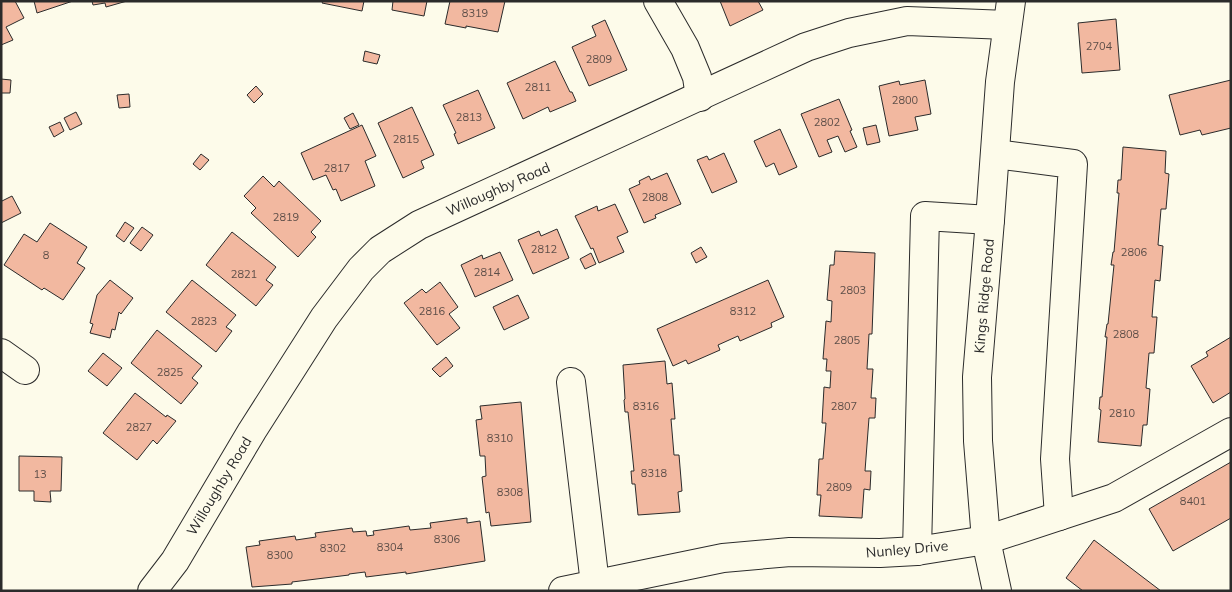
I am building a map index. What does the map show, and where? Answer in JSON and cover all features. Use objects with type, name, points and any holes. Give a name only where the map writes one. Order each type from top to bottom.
[{"type":"street","points":[[658,1],[685,48],[697,77],[700,97]]},
{"type":"street","name":"Willoughby Road","points":[[152,591],[175,561],[252,431],[324,318],[361,269],[394,239],[420,225],[806,47],[849,33],[907,21],[1009,13]]},
{"type":"street","name":"Kings Ridge Road","points":[[997,591],[986,540],[978,440],[977,377],[1000,82],[1009,13]]},
{"type":"street","points":[[995,154],[1073,164],[1055,459],[1059,516]]},
{"type":"street","points":[[917,551],[925,216],[990,220]]},
{"type":"street","points":[[1,353],[25,370]]},
{"type":"street","points":[[571,382],[595,584]]},
{"type":"street","name":"Nunley Drive","points":[[563,591],[723,558],[769,553],[917,551],[986,540],[1114,498],[1231,432]]},
{"type":"building","points":[[1,1],[15,1],[24,18],[6,27],[13,40],[1,45]]},
{"type":"building","points":[[34,1],[73,1],[37,13]]},
{"type":"building","points":[[92,1],[127,1],[106,7],[105,3],[93,5]]},
{"type":"building","points":[[323,1],[364,1],[362,11],[322,3]]},
{"type":"building","points":[[393,1],[427,1],[424,16],[392,10]]},
{"type":"building","points":[[450,1],[505,1],[498,32],[445,24]]},
{"type":"building","points":[[720,1],[758,1],[763,10],[730,26]]},
{"type":"building","points":[[1116,19],[1120,70],[1082,73],[1078,23]]},
{"type":"building","points":[[605,20],[627,70],[589,86],[572,47],[596,36],[592,26]]},
{"type":"building","points":[[365,51],[380,55],[377,64],[363,61]]},
{"type":"building","points":[[555,61],[576,101],[550,112],[548,107],[523,119],[507,83]]},
{"type":"building","points":[[1,79],[11,80],[10,93],[1,93]]},
{"type":"building","points":[[925,80],[931,114],[915,117],[918,130],[889,136],[879,86],[899,81],[900,85]]},
{"type":"building","points":[[1231,80],[1231,128],[1202,135],[1200,130],[1180,135],[1169,95]]},
{"type":"building","points":[[256,86],[263,94],[254,103],[247,95]]},
{"type":"building","points":[[478,90],[495,128],[458,144],[454,134],[456,133],[443,105]]},
{"type":"building","points":[[129,94],[130,107],[119,108],[117,95]]},
{"type":"building","points":[[839,99],[857,147],[845,152],[838,136],[827,140],[832,152],[819,157],[801,114]]},
{"type":"building","points":[[412,107],[434,155],[421,161],[424,168],[403,178],[378,123]]},
{"type":"building","points":[[76,112],[82,124],[70,130],[64,118]]},
{"type":"building","points":[[353,113],[359,125],[350,129],[344,118]]},
{"type":"building","points":[[60,122],[64,131],[54,137],[49,127]]},
{"type":"building","points":[[362,125],[376,156],[365,161],[375,186],[341,201],[336,189],[333,190],[326,175],[313,180],[301,153]]},
{"type":"building","points":[[876,125],[880,142],[867,145],[863,128]]},
{"type":"building","points":[[780,129],[797,167],[779,175],[774,163],[766,167],[754,141]]},
{"type":"building","points":[[1123,147],[1166,151],[1165,173],[1169,174],[1166,209],[1161,209],[1158,245],[1163,246],[1160,281],[1155,280],[1152,317],[1157,317],[1154,353],[1149,353],[1146,388],[1150,389],[1147,425],[1143,425],[1141,446],[1098,442],[1101,410],[1099,409],[1100,397],[1102,397],[1107,337],[1105,337],[1114,265],[1111,265],[1114,252],[1119,193],[1117,193],[1118,180],[1121,180]]},
{"type":"building","points":[[724,153],[737,182],[712,193],[697,160],[707,156],[709,160]]},
{"type":"building","points":[[201,154],[209,160],[200,170],[193,164]]},
{"type":"building","points":[[667,173],[681,204],[655,215],[656,218],[644,223],[629,189],[640,184],[639,181],[649,176],[651,180]]},
{"type":"building","points":[[263,176],[274,187],[279,181],[321,221],[311,232],[316,237],[298,257],[251,213],[256,208],[244,196]]},
{"type":"building","points":[[12,196],[21,213],[1,223],[1,199],[2,201]]},
{"type":"building","points":[[615,204],[628,232],[617,237],[624,252],[599,263],[575,216],[597,206],[598,211]]},
{"type":"building","points":[[125,222],[134,228],[124,242],[116,236]]},
{"type":"building","points":[[50,223],[87,247],[77,263],[85,268],[63,300],[44,288],[42,290],[4,265],[24,234],[37,242]]},
{"type":"building","points":[[142,227],[153,235],[141,251],[130,243]]},
{"type":"building","points":[[557,229],[569,258],[533,274],[518,240],[539,231],[541,236]]},
{"type":"building","points":[[232,232],[276,267],[266,280],[273,285],[256,306],[206,265]]},
{"type":"building","points":[[701,247],[707,257],[696,263],[691,253]]},
{"type":"building","points":[[835,251],[875,253],[872,334],[869,334],[867,369],[873,369],[871,398],[876,398],[875,418],[869,418],[865,471],[871,471],[870,490],[864,489],[862,518],[819,516],[821,495],[817,495],[819,459],[823,459],[826,423],[822,423],[824,387],[830,388],[831,371],[826,371],[827,359],[823,359],[826,321],[831,322],[832,301],[827,300],[830,265],[834,265]]},
{"type":"building","points":[[500,252],[513,280],[475,297],[461,265],[482,255],[483,259]]},
{"type":"building","points":[[591,253],[596,264],[585,269],[580,259]]},
{"type":"building","points":[[110,280],[133,298],[121,314],[119,312],[115,330],[112,329],[110,338],[90,333],[93,324],[90,323],[97,295]]},
{"type":"building","points":[[192,280],[236,315],[226,327],[232,331],[216,352],[166,312]]},
{"type":"building","points":[[768,280],[784,317],[771,323],[772,327],[740,341],[738,336],[718,345],[720,350],[688,364],[686,360],[673,366],[657,329]]},
{"type":"building","points":[[440,282],[458,307],[449,314],[460,328],[437,345],[404,303],[422,289],[426,293]]},
{"type":"building","points":[[518,295],[529,318],[504,330],[493,307]]},
{"type":"building","points":[[157,330],[202,366],[192,378],[198,383],[181,404],[131,363]]},
{"type":"building","points":[[1231,337],[1231,392],[1213,403],[1191,366],[1208,356],[1206,352]]},
{"type":"building","points":[[103,353],[122,368],[107,386],[88,371]]},
{"type":"building","points":[[446,357],[453,366],[440,377],[432,369]]},
{"type":"building","points":[[665,361],[667,384],[672,383],[675,419],[671,419],[674,455],[679,455],[682,491],[678,492],[680,512],[638,515],[635,484],[632,484],[631,471],[634,471],[628,412],[625,412],[623,365]]},
{"type":"building","points":[[135,393],[166,417],[167,415],[176,421],[157,444],[153,440],[137,460],[103,433]]},
{"type":"building","points":[[521,402],[531,522],[491,526],[489,512],[486,513],[482,477],[486,476],[485,456],[480,456],[476,420],[482,419],[480,406]]},
{"type":"building","points":[[19,456],[62,457],[61,491],[50,491],[51,502],[34,501],[34,491],[19,491]]},
{"type":"building","points":[[1231,462],[1231,518],[1173,551],[1149,509]]},
{"type":"building","points":[[467,518],[467,523],[480,521],[485,561],[406,574],[406,572],[366,577],[365,572],[292,582],[292,584],[252,587],[246,547],[260,545],[259,541],[295,536],[296,540],[316,537],[315,533],[352,528],[353,532],[366,531],[367,536],[374,535],[373,531],[409,526],[410,530],[431,528],[430,523]]},
{"type":"building","points":[[1094,540],[1161,591],[1083,591],[1066,578]]}]
